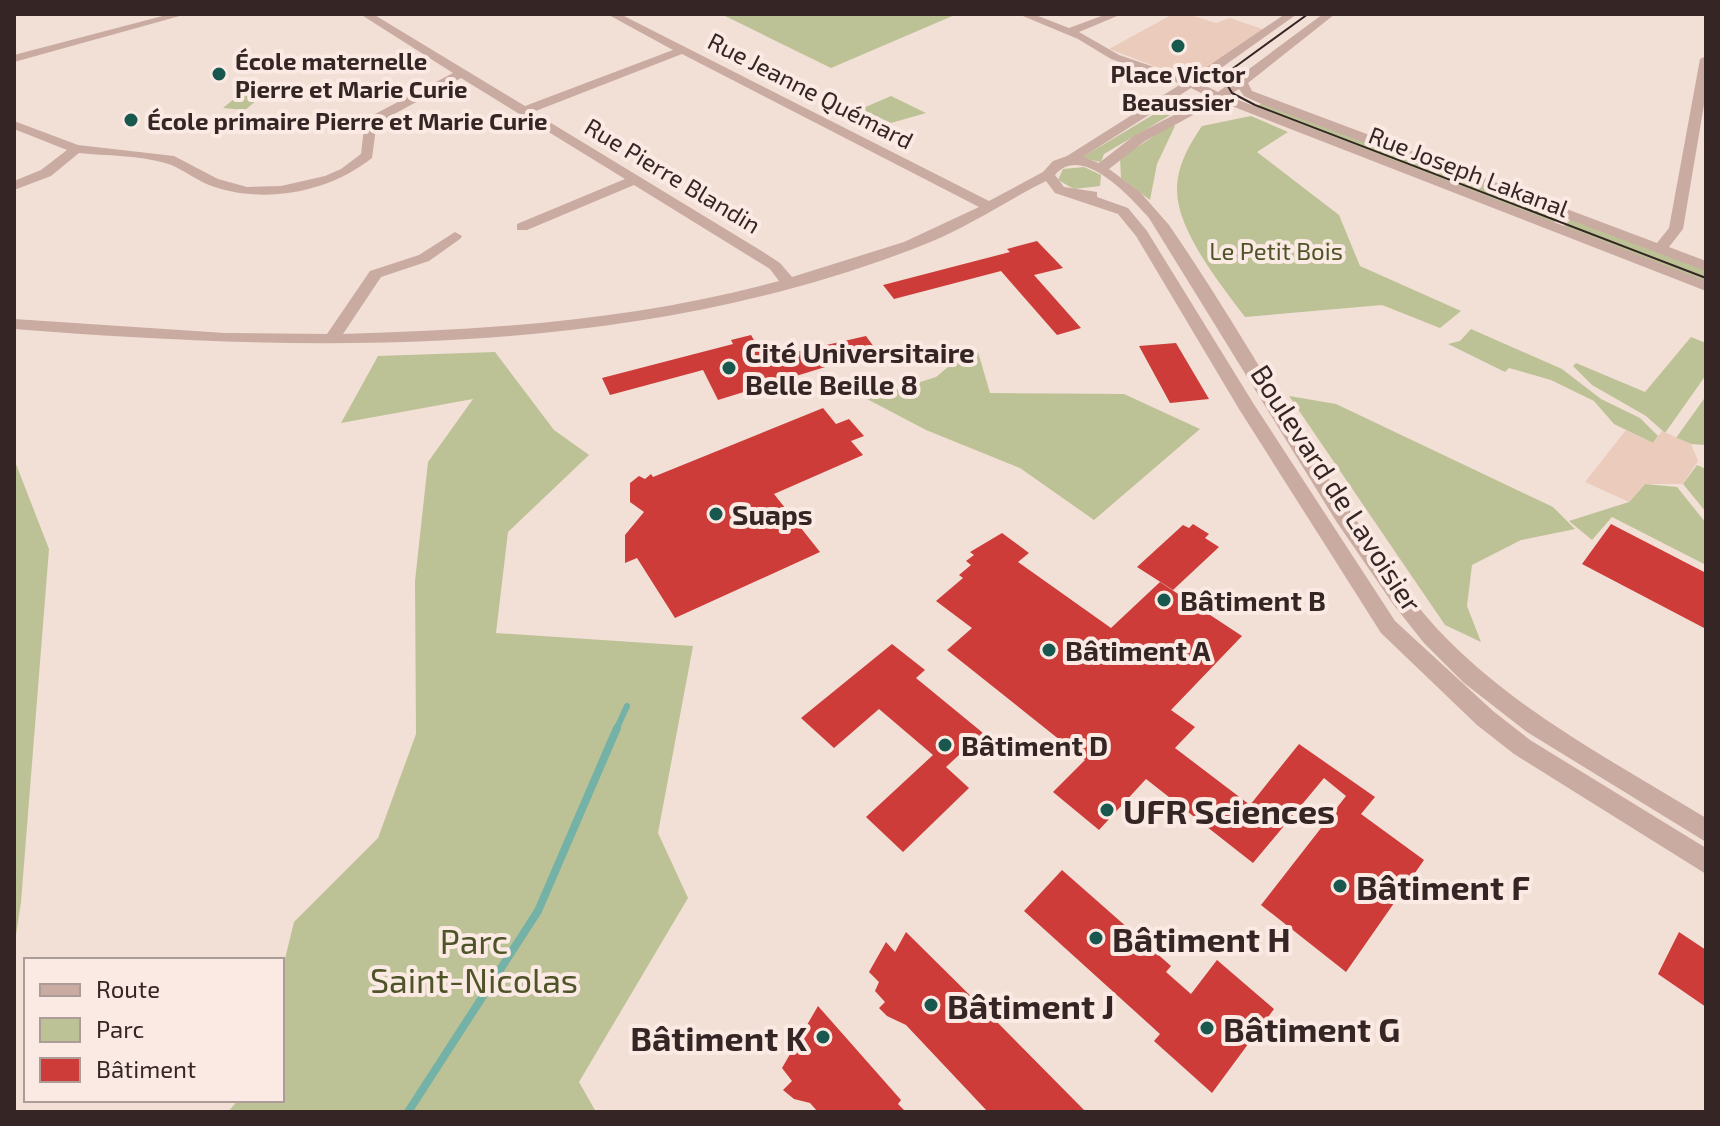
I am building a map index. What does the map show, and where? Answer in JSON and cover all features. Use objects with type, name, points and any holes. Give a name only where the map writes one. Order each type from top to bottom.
[{"type":"street","points":[[119,14],[132,27]]},
{"type":"street","points":[[14,59],[182,14]]},
{"type":"street","name":"Rue Pierre Blandin","points":[[365,14],[755,253],[775,266],[788,282]]},
{"type":"street","name":"Rue Jeanne Quémard","points":[[612,14],[990,207]]},
{"type":"street","points":[[1023,14],[1068,32],[1115,57],[1192,84]]},
{"type":"street","points":[[1068,32],[1117,14]]},
{"type":"street","points":[[14,324],[167,335],[332,339],[458,335],[620,320],[788,282],[906,246],[990,207],[1048,175],[1052,168],[1067,162],[1192,84],[1292,14]]},
{"type":"street","points":[[1014,194],[1102,193],[1112,187],[1109,173],[1118,152],[1216,97],[1241,87],[1330,14]]},
{"type":"street","points":[[524,111],[682,50]]},
{"type":"street","points":[[1660,248],[1676,229],[1706,59]]},
{"type":"street","points":[[14,125],[76,149],[157,156],[190,167],[223,186],[247,191],[281,190],[346,172],[367,155],[370,128],[379,117],[464,72]]},
{"type":"street","name":"Rue Joseph Lakanal","points":[[1192,84],[1241,87],[1706,266]]},
{"type":"street","name":"Rue Joseph Lakanal","points":[[1192,84],[1216,97],[1706,286]]},
{"type":"street","points":[[14,186],[46,173],[76,149]]},
{"type":"street","points":[[1067,162],[1109,173]]},
{"type":"street","name":"Boulevard de Lavoisier","points":[[1109,173],[1143,202],[1161,225],[1304,460],[1423,627],[1470,675],[1537,727],[1706,831]]},
{"type":"street","points":[[1048,175],[1069,192]]},
{"type":"street","points":[[522,227],[634,180]]},
{"type":"street","name":"Boulevard de Lavoisier","points":[[1069,192],[1123,211],[1142,234],[1301,494],[1388,627],[1485,718],[1522,747],[1706,862]]},
{"type":"street","points":[[332,339],[375,274],[424,258],[455,236]]},
{"type":"green space","points":[[721,14],[957,14],[831,68]]},
{"type":"green space","points":[[251,85],[273,87],[245,110],[223,108]]},
{"type":"green space","points":[[891,96],[926,113],[891,123],[861,109]]},
{"type":"green space","points":[[1264,102],[1561,215],[1553,224],[1254,108]]},
{"type":"green space","points":[[1171,104],[1182,108],[1104,154],[1101,162],[1081,158]]},
{"type":"green space","name":"Le Petit Bois","points":[[1251,116],[1288,132],[1257,152],[1339,215],[1360,266],[1461,311],[1440,328],[1382,305],[1245,317],[1192,240],[1184,223],[1177,190],[1185,156],[1202,126]]},
{"type":"green space","points":[[1173,124],[1175,126],[1157,164],[1150,200],[1121,178],[1120,158]]},
{"type":"green space","points":[[1084,167],[1101,175],[1100,186],[1074,189],[1058,180],[1063,169]]},
{"type":"green space","points":[[1571,219],[1706,270],[1706,283],[1563,227]]},
{"type":"green space","points":[[1471,329],[1562,369],[1601,399],[1640,418],[1658,436],[1653,443],[1614,424],[1594,401],[1551,380],[1509,368],[1505,372],[1448,344],[1460,341]]},
{"type":"green space","points":[[1691,337],[1706,343],[1706,375],[1665,433],[1646,416],[1592,385],[1573,366],[1576,363],[1645,392]]},
{"type":"green space","name":"Parc Saint-Nicolas","points":[[495,352],[554,430],[589,455],[508,532],[496,633],[693,646],[658,833],[688,898],[579,1082],[596,1112],[228,1112],[236,1102],[284,1102],[284,963],[294,922],[378,838],[416,734],[415,581],[428,462],[473,399],[341,423],[378,356]]},
{"type":"green space","points":[[978,352],[990,393],[1124,394],[1200,429],[1094,520],[1020,468],[926,430],[867,399],[936,377],[954,362]]},
{"type":"green space","points":[[1289,396],[1336,404],[1553,507],[1575,529],[1521,540],[1472,565],[1467,606],[1481,642],[1445,625]]},
{"type":"green space","points":[[1706,396],[1706,445],[1691,444],[1676,438]]},
{"type":"green space","points":[[14,459],[49,549],[21,902],[14,948]]},
{"type":"green space","points":[[1697,465],[1706,469],[1706,512],[1683,484]]},
{"type":"green space","points":[[1645,484],[1677,487],[1706,523],[1706,565],[1612,517],[1592,540],[1569,521],[1629,502]]},
{"type":"shaded area","name":"Place Victor Beaussier","points":[[1173,14],[1187,14],[1216,23],[1230,18],[1265,30],[1201,74],[1186,78],[1109,49]]},
{"type":"shaded area","points":[[1626,430],[1653,443],[1662,431],[1691,444],[1698,461],[1683,484],[1645,484],[1629,502],[1585,482]]},
{"type":"building","points":[[1037,241],[1063,268],[1034,275],[1081,328],[1057,335],[1001,271],[894,299],[883,285],[1010,252],[1007,249]]},
{"type":"building","name":"Cité Universitaire Belle Beille 8","points":[[751,335],[765,359],[866,336],[877,351],[718,400],[703,370],[610,395],[602,378],[733,344],[731,340]]},
{"type":"building","points":[[1176,343],[1209,399],[1170,403],[1139,346]]},
{"type":"building","name":"Suaps","points":[[823,408],[836,424],[849,419],[864,436],[851,441],[863,455],[774,494],[820,552],[675,618],[637,558],[625,563],[625,535],[644,512],[630,502],[630,483],[639,476],[645,479],[651,474],[653,477]]},
{"type":"building","points":[[1193,524],[1209,534],[1205,538],[1219,547],[1173,590],[1137,567],[1183,525],[1189,528]]},
{"type":"building","points":[[1611,524],[1706,573],[1706,629],[1582,564]]},
{"type":"building","points":[[1002,533],[1029,553],[1018,562],[1111,628],[1160,582],[1242,636],[1171,710],[1195,727],[1175,748],[1250,805],[1299,744],[1375,797],[1361,814],[1424,860],[1346,972],[1261,905],[1346,796],[1324,778],[1253,863],[1146,779],[1099,830],[1053,792],[1085,760],[947,650],[972,628],[936,601],[963,578],[959,575],[971,565],[966,561],[974,555],[970,552]]},
{"type":"building","name":"Bâtiment D","points":[[892,644],[925,670],[916,678],[983,733],[946,767],[969,788],[903,852],[866,817],[933,755],[879,709],[834,748],[801,718]]},
{"type":"building","points":[[1062,870],[1171,966],[1166,972],[1191,994],[1217,960],[1274,1009],[1212,1093],[1154,1041],[1160,1034],[1024,911]]},
{"type":"building","points":[[906,932],[1086,1112],[988,1112],[906,1025],[887,1016],[879,1008],[885,1002],[875,991],[879,982],[869,972],[886,942],[895,952]]},
{"type":"building","points":[[1679,932],[1706,950],[1706,1007],[1658,974]]},
{"type":"building","name":"Bâtiment K","points":[[818,1006],[901,1100],[898,1104],[906,1112],[818,1112],[810,1103],[794,1099],[783,1090],[792,1081],[782,1068]]},
{"type":"waterway","points":[[616,730],[627,706]]},
{"type":"waterway","points":[[408,1112],[538,911],[617,728]]},
{"type":"tram line","points":[[1308,14],[1228,72],[1225,81],[1232,93],[1255,105],[1706,278]]},
{"type":"place","name":"Place Victor Beaussier","points":[[1178,46]]},
{"type":"place","name":"École maternelle Pierre et Marie Curie","points":[[219,74]]},
{"type":"place","name":"École primaire Pierre et Marie Curie","points":[[131,120]]},
{"type":"place","name":"Cité Universitaire Belle Beille 8","points":[[729,368]]},
{"type":"place","name":"Suaps","points":[[716,514]]},
{"type":"place","name":"Bâtiment B","points":[[1164,600]]},
{"type":"place","name":"Bâtiment A","points":[[1049,650]]},
{"type":"place","name":"Bâtiment D","points":[[945,745]]},
{"type":"place","name":"UFR Sciences","points":[[1107,810]]},
{"type":"place","name":"Bâtiment F","points":[[1340,886]]},
{"type":"place","name":"Bâtiment H","points":[[1096,938]]},
{"type":"place","name":"Bâtiment J","points":[[931,1005]]},
{"type":"place","name":"Bâtiment G","points":[[1207,1028]]},
{"type":"place","name":"Bâtiment K","points":[[823,1037]]}]
